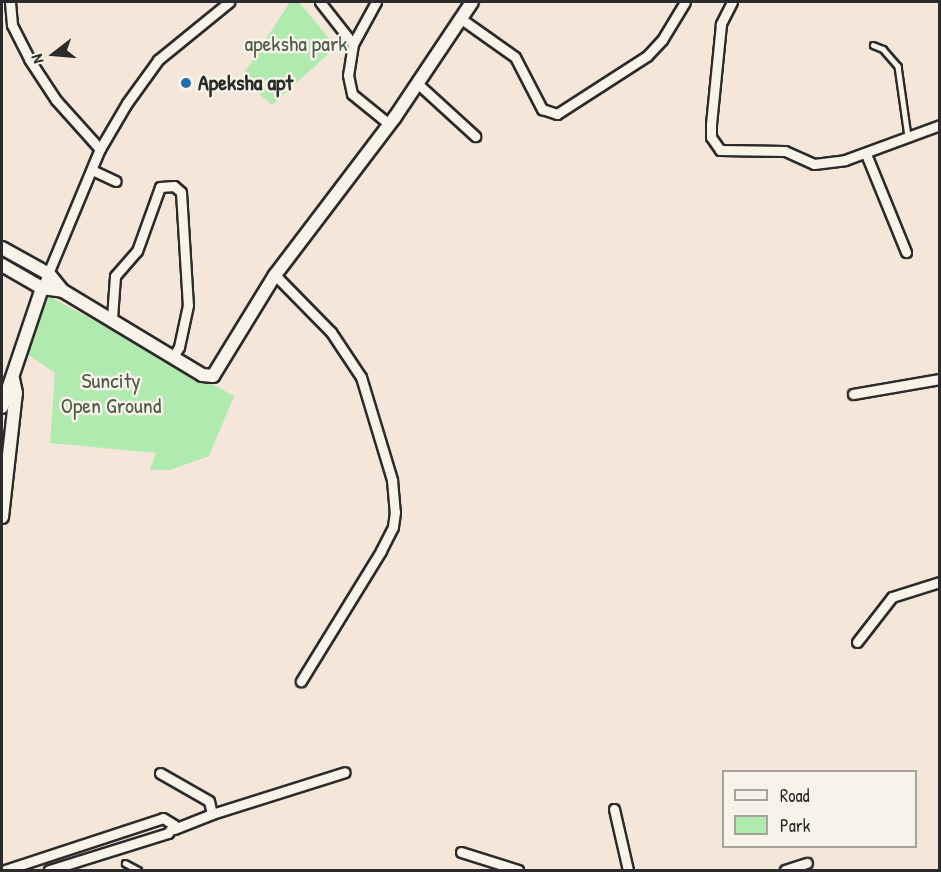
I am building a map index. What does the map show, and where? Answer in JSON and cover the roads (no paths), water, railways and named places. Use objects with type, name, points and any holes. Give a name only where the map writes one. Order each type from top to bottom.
[{"type":"street","points":[[10,2],[12,25],[29,59],[56,100],[100,149]]},
{"type":"street","points":[[2,407],[4,392],[16,373],[42,288],[100,149],[158,60],[229,2]]},
{"type":"street","points":[[320,2],[353,44]]},
{"type":"street","points":[[376,2],[353,44],[348,75],[352,94],[389,124]]},
{"type":"street","points":[[2,265],[42,288],[63,291],[112,318],[202,375],[213,376],[275,275],[389,124],[472,2]]},
{"type":"street","points":[[460,18],[515,57],[542,109],[557,114],[647,56],[662,40],[685,2]]},
{"type":"street","points":[[732,2],[721,24],[711,124],[715,145],[725,151],[785,151],[814,164],[866,154],[939,125]]},
{"type":"street","points":[[417,83],[475,136]]},
{"type":"street","points":[[866,154],[906,252]]},
{"type":"street","points":[[92,170],[116,181]]},
{"type":"street","points":[[112,318],[115,276],[137,251],[160,187],[174,186],[181,192],[188,305],[180,347],[173,357]]},
{"type":"street","points":[[2,248],[49,274],[63,291]]},
{"type":"street","points":[[275,275],[332,332],[361,377],[392,480],[395,513],[393,527],[381,551],[301,681]]},
{"type":"street","points":[[2,517],[16,393],[16,373]]},
{"type":"street","points":[[853,394],[939,379]]},
{"type":"street","points":[[857,642],[892,597],[939,582]]},
{"type":"street","points":[[49,870],[174,829],[212,814],[345,772]]},
{"type":"street","points":[[160,773],[209,801],[212,814]]},
{"type":"street","points":[[615,808],[628,870]]},
{"type":"street","points":[[5,870],[163,818],[172,820],[174,829]]},
{"type":"street","points":[[461,852],[518,870]]},
{"type":"street","points":[[785,870],[807,863]]},
{"type":"lane","points":[[873,45],[883,49],[898,66],[908,138]]},
{"type":"lane","points":[[125,863],[138,870]]},
{"type":"place","name":"Apeksha apt","points":[[186,83]]},
{"type":"park label","name":"apeksha park","points":[[296,44]]},
{"type":"park label","name":"Suncity Open Ground","points":[[111,392]]}]
